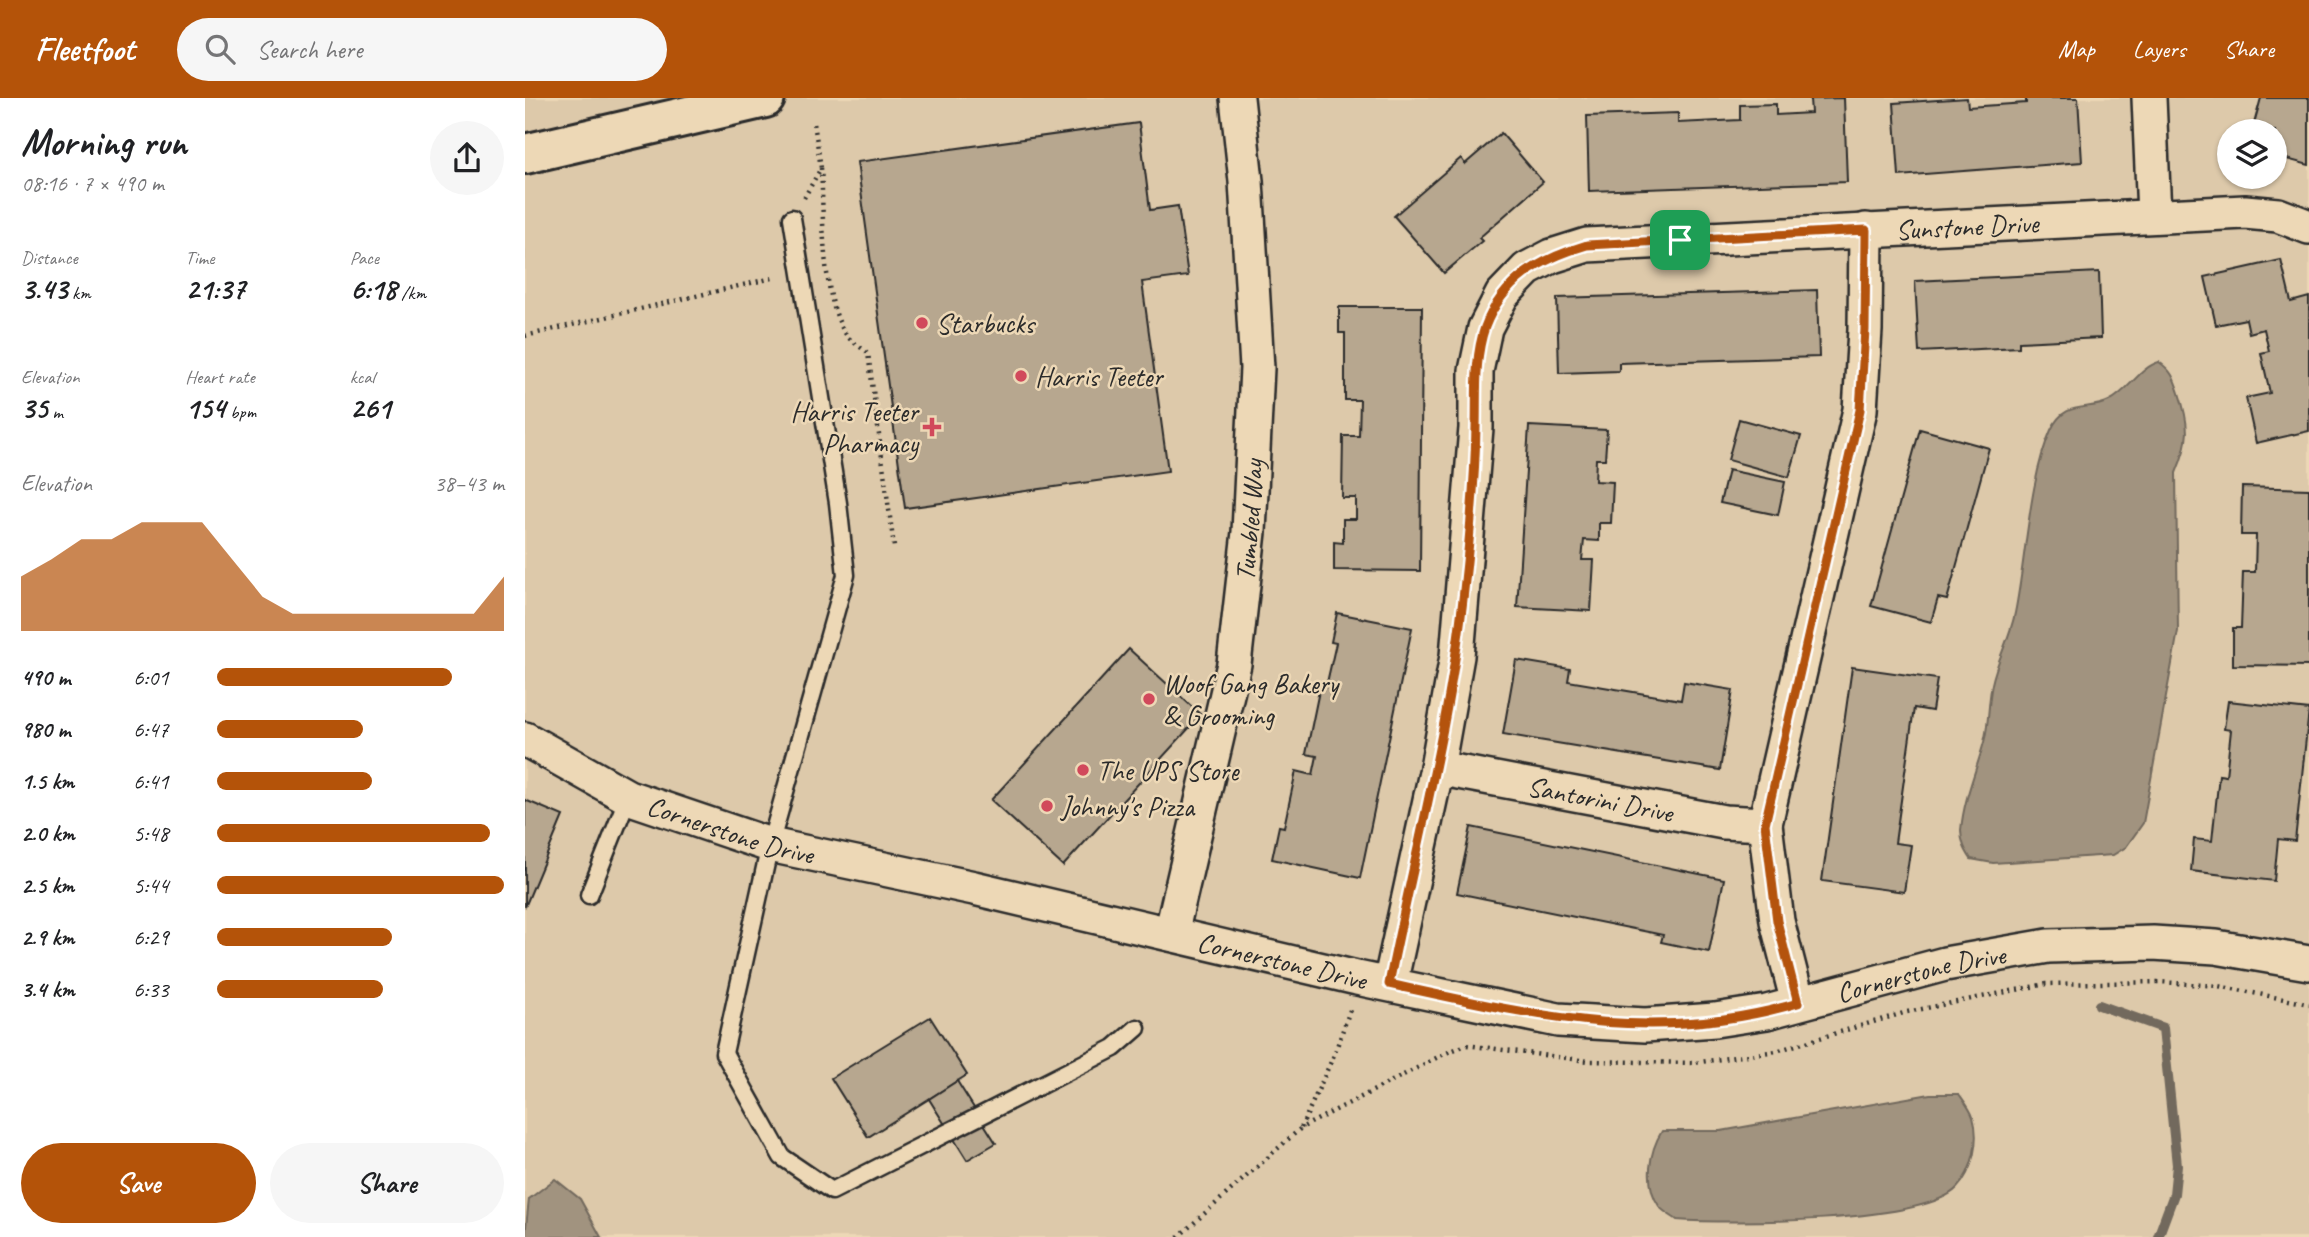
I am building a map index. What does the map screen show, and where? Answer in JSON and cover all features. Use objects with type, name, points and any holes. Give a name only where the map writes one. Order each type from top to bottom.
[{"type":"main road","points":[[525,154],[765,98]]},
{"type":"street","name":"Tumbled Way","points":[[1171,934],[1234,664],[1249,532],[1257,368],[1246,181],[1237,98]]},
{"type":"street","points":[[2149,98],[2154,215]]},
{"type":"street","name":"Sunstone Drive","points":[[1389,984],[1437,768],[1465,588],[1476,428],[1476,371],[1485,328],[1502,295],[1527,269],[1552,256],[1587,245],[1866,230],[2245,212],[2278,215],[2309,227]]},
{"type":"street","points":[[1798,1003],[1777,921],[1765,824],[1860,410],[1865,330],[1866,230]]},
{"type":"street","name":"Cornerstone Drive","points":[[525,738],[628,797],[770,845],[974,888],[1525,1014],[1594,1023],[1645,1025],[1715,1020],[1767,1012],[1945,964],[2048,946],[2153,943],[2307,956]]},
{"type":"street","name":"Santorini Drive","points":[[1437,768],[1724,822],[1765,824]]},
{"type":"lane","points":[[792,218],[838,503],[846,575],[770,845],[724,1053],[782,1157],[832,1191],[1114,1048],[1137,1028]]},
{"type":"lane","points":[[589,895],[628,797]]},
{"type":"path","points":[[814,123],[821,168],[829,276],[836,314],[848,337],[869,353],[894,547]]},
{"type":"path","points":[[792,218],[821,168]]},
{"type":"path","points":[[525,336],[782,276]]},
{"type":"path","points":[[1178,1237],[1301,1128],[1446,1052],[1466,1045],[1588,1061],[1693,1063],[1776,1051],[1907,1012],[2046,984],[2171,983],[2218,986],[2309,1004]]},
{"type":"path","points":[[1301,1128],[1334,1055],[1350,1007]]},
{"type":"shaded area","points":[[525,98],[2309,98],[2309,1237],[525,1237]]},
{"type":"shaded area","points":[[2159,362],[2170,372],[2176,383],[2187,433],[2176,473],[2178,631],[2143,823],[2126,847],[2113,855],[1993,863],[1971,859],[1965,849],[1961,830],[1967,796],[1986,735],[1994,675],[2015,613],[2033,495],[2051,430],[2063,414],[2109,401],[2146,369]]},
{"type":"shaded area","points":[[1930,1094],[1959,1094],[1972,1114],[1976,1135],[1974,1155],[1963,1181],[1938,1200],[1867,1215],[1738,1222],[1677,1220],[1661,1208],[1654,1197],[1650,1178],[1651,1158],[1662,1131],[1721,1131]]},
{"type":"shaded area","points":[[555,1179],[580,1199],[601,1237],[525,1237],[529,1199]]},
{"type":"building","points":[[1844,98],[1847,182],[1589,191],[1587,116],[1678,113],[1678,123],[1740,120],[1740,105],[1776,104],[1776,115],[1811,113],[1810,99]]},
{"type":"building","points":[[1967,98],[1968,107],[2026,103],[2026,98],[2078,98],[2082,162],[1899,176],[1894,103]]},
{"type":"building","points":[[2261,98],[2309,98],[2309,165],[2287,159],[2287,119],[2255,119]]},
{"type":"building","name":"Harris Teeter","points":[[1139,123],[1150,210],[1178,206],[1188,276],[1142,282],[1168,471],[905,508],[857,162]]},
{"type":"building","points":[[1501,133],[1543,182],[1479,238],[1482,241],[1444,273],[1394,216],[1461,158],[1465,164]]},
{"type":"building","points":[[2281,260],[2291,302],[2309,297],[2309,431],[2256,443],[2246,398],[2270,393],[2261,353],[2269,351],[2264,329],[2249,333],[2246,319],[2216,325],[2205,277]]},
{"type":"building","points":[[2099,272],[2101,338],[2019,342],[2019,347],[1919,352],[1915,281]]},
{"type":"building","points":[[1817,290],[1819,357],[1619,363],[1619,371],[1559,373],[1557,298]]},
{"type":"building","points":[[1339,307],[1422,307],[1420,571],[1334,570],[1334,542],[1343,543],[1343,519],[1356,519],[1356,498],[1342,498],[1343,436],[1359,436],[1360,400],[1345,400],[1345,333],[1339,333]]},
{"type":"building","points":[[1739,419],[1801,436],[1789,477],[1728,460]]},
{"type":"building","points":[[1529,426],[1607,430],[1605,459],[1596,459],[1595,481],[1613,482],[1611,523],[1599,523],[1599,541],[1584,540],[1582,560],[1594,560],[1591,611],[1517,607]]},
{"type":"building","points":[[1920,429],[1989,448],[1947,600],[1938,598],[1931,622],[1871,606]]},
{"type":"building","points":[[1728,470],[1785,482],[1778,515],[1720,503]]},
{"type":"building","points":[[2242,487],[2309,489],[2309,666],[2233,665],[2233,628],[2241,628],[2243,572],[2255,572],[2256,535],[2241,535]]},
{"type":"building","points":[[1337,613],[1412,628],[1360,878],[1272,859],[1279,826],[1284,827],[1296,771],[1313,775],[1317,756],[1306,754],[1320,686],[1326,687],[1336,643],[1331,642]]},
{"type":"building","points":[[1129,649],[1201,715],[1063,866],[991,800]]},
{"type":"building","points":[[1516,660],[1570,669],[1568,681],[1681,700],[1684,682],[1733,690],[1720,770],[1503,734]]},
{"type":"building","points":[[1852,667],[1937,679],[1932,711],[1914,708],[1895,843],[1911,845],[1904,892],[1822,881]]},
{"type":"building","points":[[2228,701],[2309,710],[2295,841],[2278,839],[2274,881],[2191,871],[2194,839],[2212,841],[2219,775],[2226,776],[2231,730],[2224,729]]},
{"type":"building","points":[[525,800],[563,816],[525,907]]},
{"type":"building","points":[[1471,827],[1724,879],[1709,952],[1661,942],[1663,935],[1457,893]]},
{"type":"building","points":[[930,1017],[967,1075],[868,1137],[831,1078]]},
{"type":"building","points":[[957,1081],[996,1143],[967,1160],[929,1099]]},
{"type":"waterway","points":[[2099,1005],[2163,1028],[2177,1165],[2174,1194],[2158,1237]]},
{"type":"place","name":"Starbucks","points":[[922,323]]},
{"type":"place","name":"Harris Teeter","points":[[1021,376]]},
{"type":"place","name":"Harris Teeter Pharmacy","points":[[932,427]]},
{"type":"place","name":"Woof Gang Bakery & Grooming","points":[[1149,699]]},
{"type":"place","name":"The UPS Store","points":[[1083,770]]},
{"type":"place","name":"Johnny's Pizza","points":[[1047,806]]},
{"type":"route","points":[[1866,230],[1865,330],[1860,410],[1765,824],[1777,921],[1798,1003],[1767,1012],[1715,1020],[1645,1025],[1594,1023],[1525,1014],[1389,984],[1437,768],[1457,656],[1465,588],[1476,428],[1476,371],[1485,328],[1502,295],[1527,269],[1552,256],[1587,245],[1680,240],[1866,230]]}]
